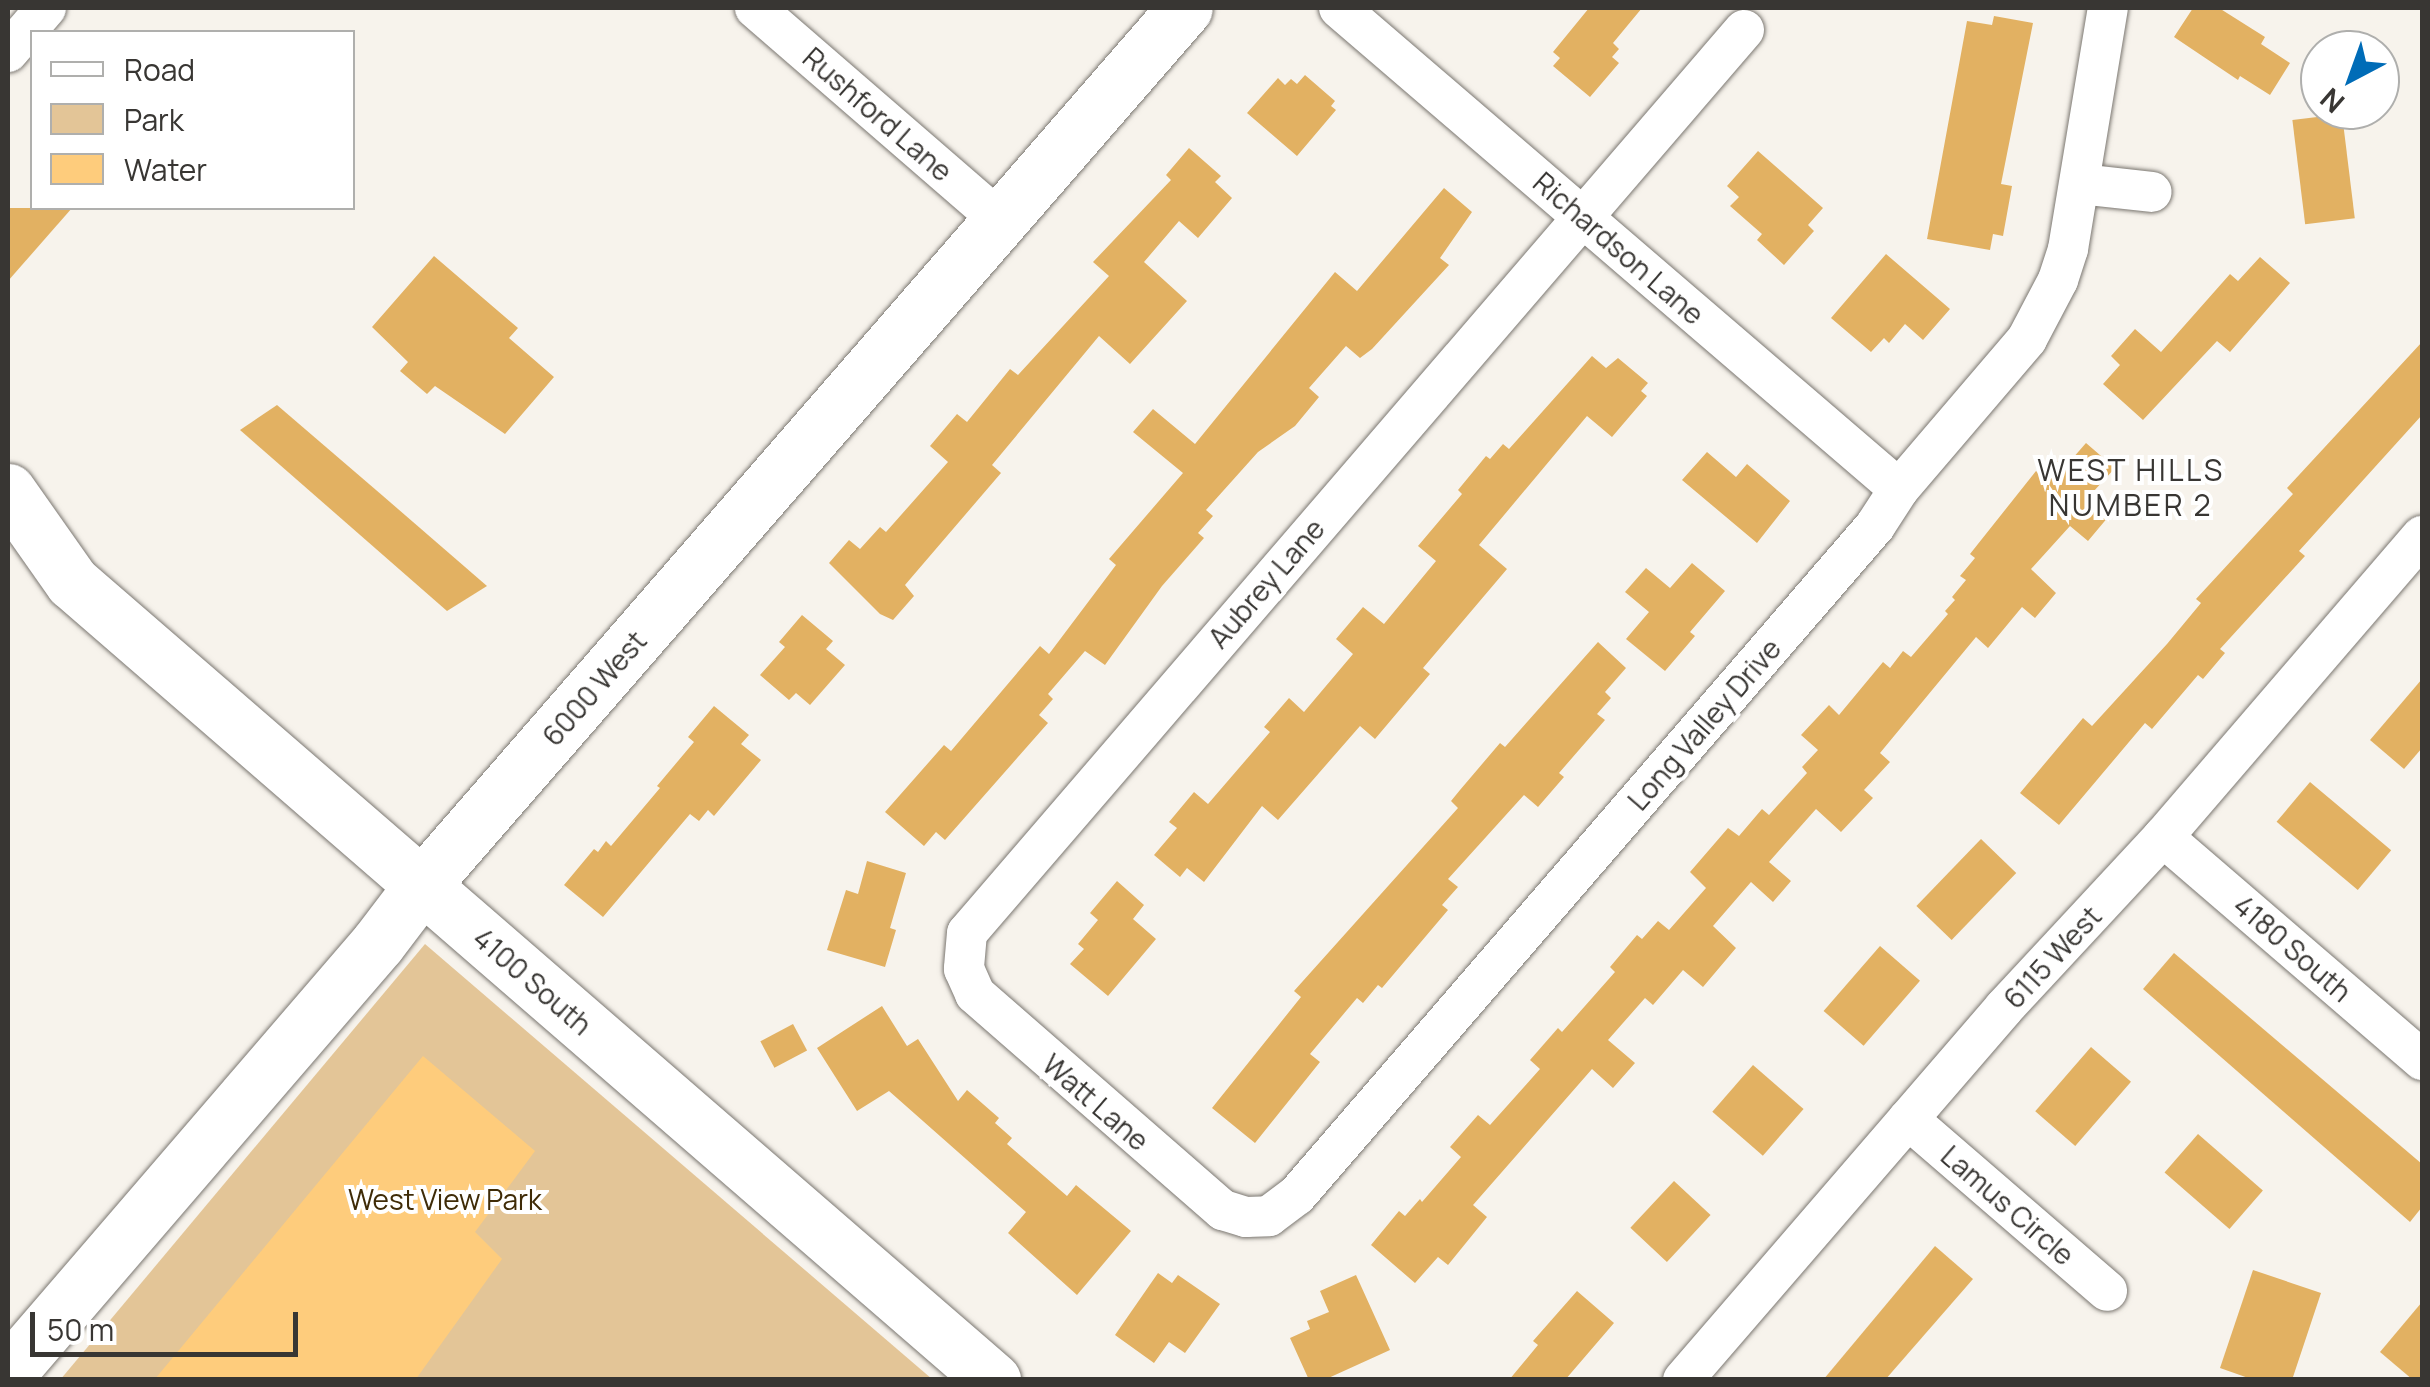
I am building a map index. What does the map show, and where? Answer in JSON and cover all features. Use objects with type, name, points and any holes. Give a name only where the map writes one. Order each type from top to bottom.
[{"type":"street","points":[[8,52],[46,8]]},
{"type":"street","name":"Rushford Lane","points":[[755,8],[1001,221]]},
{"type":"street","name":"6000 West","points":[[8,1373],[378,944],[422,885],[1185,8]]},
{"type":"street","name":"Richardson Lane","points":[[1340,8],[1899,490]]},
{"type":"street","name":"Long Valley Drive","points":[[1258,1218],[1279,1211],[1297,1195],[1874,526],[1899,490],[2006,365],[2044,310],[2068,249],[2108,8]]},
{"type":"street","name":"Aubrey Lane","points":[[962,956],[967,933],[980,912],[1744,30]]},
{"type":"street","points":[[2080,184],[2152,192]]},
{"type":"street","name":"4100 South","points":[[8,491],[72,582],[993,1380]]},
{"type":"street","name":"6115 West","points":[[1683,1380],[2004,1008],[2163,837],[2420,545]]},
{"type":"street","name":"4100 South","points":[[8,552],[72,582]]},
{"type":"street","name":"4180 South","points":[[2163,837],[2422,1060]]},
{"type":"street","name":"Watt Lane","points":[[962,956],[968,983],[984,1004],[1212,1203],[1235,1214],[1258,1218]]},
{"type":"street","name":"Lamus Circle","points":[[1908,1120],[2107,1291]]},
{"type":"green space","name":"West View Park","points":[[425,944],[932,1379],[60,1380]]},
{"type":"water","points":[[423,1056],[535,1151],[475,1232],[502,1259],[416,1379],[155,1379]]},
{"type":"building","points":[[1589,8],[1642,8],[1613,43],[1619,49],[1612,57],[1619,63],[1590,97],[1553,66],[1560,58],[1553,52]]},
{"type":"building","points":[[2193,8],[2219,8],[2265,37],[2261,44],[2290,63],[2270,95],[2240,76],[2238,80],[2174,37]]},
{"type":"building","points":[[1994,16],[2033,23],[2001,184],[2012,186],[2003,236],[1993,234],[1990,250],[1927,239],[1967,21],[1992,25]]},
{"type":"building","points":[[1305,75],[1335,101],[1331,106],[1336,110],[1297,156],[1247,113],[1278,78],[1285,85],[1291,79],[1297,84]]},
{"type":"building","points":[[2300,119],[2300,130],[2344,130],[2355,218],[2305,224],[2292,120]]},
{"type":"building","points":[[1189,148],[1221,176],[1215,182],[1232,198],[1198,238],[1179,221],[1144,262],[1187,301],[1130,364],[1099,336],[992,465],[1001,473],[905,585],[914,596],[893,620],[880,614],[829,563],[849,540],[860,549],[880,527],[886,532],[948,462],[930,446],[957,414],[967,422],[1010,369],[1018,375],[1109,276],[1093,262],[1171,180],[1166,175]]},
{"type":"building","points":[[1758,151],[1823,208],[1808,225],[1814,231],[1784,265],[1757,240],[1762,234],[1730,206],[1739,197],[1727,186]]},
{"type":"building","points":[[1444,188],[1472,212],[1440,258],[1449,265],[1372,349],[1360,358],[1346,346],[1309,388],[1319,397],[1295,426],[1258,452],[1206,510],[1213,516],[1198,533],[1204,538],[1162,586],[1105,665],[1085,651],[1048,694],[1053,699],[1039,715],[1048,723],[945,840],[936,832],[924,846],[885,812],[944,745],[951,751],[1040,646],[1049,654],[1116,565],[1109,559],[1183,473],[1133,432],[1153,409],[1195,444],[1335,272],[1357,291]]},
{"type":"building","points":[[8,208],[70,210],[8,281]]},
{"type":"building","points":[[1886,254],[1950,309],[1923,340],[1905,324],[1889,343],[1884,338],[1871,352],[1831,318]]},
{"type":"building","points":[[434,256],[518,328],[509,338],[554,377],[505,434],[435,386],[427,394],[400,371],[408,362],[372,327]]},
{"type":"building","points":[[2260,257],[2290,283],[2230,352],[2217,341],[2143,420],[2103,384],[2120,365],[2111,356],[2135,329],[2161,352],[2230,274],[2238,281]]},
{"type":"building","points":[[2422,342],[2422,415],[2299,551],[2305,556],[2220,649],[2225,653],[2203,679],[2198,675],[2152,729],[2145,723],[2059,825],[2020,793],[2083,718],[2092,726],[2167,644],[2201,603],[2196,599],[2293,494],[2287,488]]},
{"type":"building","points":[[1592,356],[1606,368],[1618,358],[1648,383],[1641,391],[1647,396],[1612,437],[1587,416],[1479,545],[1507,569],[1423,668],[1430,674],[1375,739],[1360,726],[1278,820],[1262,806],[1204,882],[1187,868],[1180,877],[1154,855],[1177,828],[1169,822],[1194,792],[1208,804],[1270,732],[1264,727],[1289,698],[1304,712],[1353,654],[1336,639],[1363,607],[1384,624],[1436,561],[1418,546],[1462,494],[1458,490],[1486,456],[1490,459],[1503,444],[1509,449]]},
{"type":"building","points":[[277,405],[487,586],[447,611],[240,430]]},
{"type":"building","points":[[2086,443],[2115,468],[2093,492],[2114,510],[2088,541],[2070,526],[2031,569],[2056,593],[2035,618],[2022,607],[1988,648],[1976,637],[1880,753],[1890,762],[1864,790],[1873,798],[1841,832],[1816,809],[1769,862],[1791,881],[1773,902],[1751,882],[1713,926],[1736,948],[1703,987],[1683,970],[1653,1005],[1645,998],[1608,1040],[1635,1063],[1613,1088],[1592,1069],[1473,1205],[1487,1217],[1448,1265],[1438,1257],[1415,1283],[1371,1245],[1399,1211],[1405,1216],[1420,1199],[1422,1202],[1461,1157],[1450,1147],[1478,1115],[1490,1125],[1540,1069],[1530,1060],[1558,1028],[1562,1032],[1615,972],[1610,967],[1637,935],[1642,939],[1658,921],[1669,930],[1706,888],[1690,872],[1728,828],[1739,836],[1762,809],[1769,815],[1807,773],[1802,767],[1818,750],[1801,735],[1829,705],[1839,715],[1883,662],[1890,668],[1903,651],[1911,657],[1948,614],[1945,611],[1955,600],[1952,597],[1966,580],[1960,576],[1975,558],[1970,554],[2036,471],[2041,476],[2056,460],[2065,467]]},
{"type":"building","points":[[1707,452],[1736,477],[1747,464],[1790,501],[1757,543],[1682,480]]},
{"type":"building","points":[[1692,563],[1725,591],[1690,632],[1695,636],[1665,671],[1626,639],[1649,612],[1625,592],[1646,568],[1670,588]]},
{"type":"building","points":[[802,615],[833,641],[826,649],[845,665],[810,705],[796,693],[789,700],[760,675],[785,647],[779,642]]},
{"type":"building","points":[[1598,642],[1626,668],[1605,692],[1611,698],[1597,714],[1605,720],[1559,773],[1564,777],[1538,807],[1524,795],[1448,879],[1458,887],[1442,905],[1448,910],[1382,988],[1378,985],[1363,1003],[1357,998],[1310,1054],[1320,1062],[1255,1143],[1212,1108],[1301,997],[1294,991],[1458,808],[1451,801],[1460,790],[1500,743],[1505,747]]},
{"type":"building","points":[[2422,679],[2422,748],[2404,769],[2370,740]]},
{"type":"building","points":[[714,706],[749,735],[741,744],[761,760],[714,816],[708,810],[699,821],[690,814],[603,917],[564,885],[594,849],[598,852],[606,841],[611,846],[660,788],[657,786],[694,742],[688,737]]},
{"type":"building","points":[[2310,782],[2391,850],[2358,890],[2277,822]]},
{"type":"building","points":[[1981,839],[2016,873],[1952,940],[1916,906]]},
{"type":"building","points":[[867,861],[906,873],[890,928],[896,930],[885,967],[827,950],[846,890],[858,894]]},
{"type":"building","points":[[1117,881],[1144,905],[1133,919],[1156,939],[1108,996],[1070,964],[1084,949],[1078,944],[1098,920],[1090,913]]},
{"type":"building","points":[[1880,946],[1920,981],[1864,1046],[1824,1011]]},
{"type":"building","points":[[2174,953],[2422,1164],[2422,1207],[2410,1222],[2143,989]]},
{"type":"building","points":[[882,1006],[907,1046],[918,1039],[958,1101],[967,1090],[999,1118],[995,1123],[1012,1138],[1007,1144],[1067,1196],[1076,1185],[1131,1231],[1077,1295],[1008,1233],[1026,1212],[889,1091],[857,1111],[817,1048]]},
{"type":"building","points":[[793,1024],[807,1050],[774,1068],[760,1041]]},
{"type":"building","points":[[2091,1047],[2131,1082],[2075,1146],[2035,1111]]},
{"type":"building","points":[[1753,1065],[1804,1109],[1763,1156],[1712,1112]]},
{"type":"building","points":[[2198,1134],[2263,1190],[2229,1229],[2165,1172]]},
{"type":"building","points":[[1674,1181],[1711,1215],[1667,1262],[1630,1228]]},
{"type":"building","points":[[1935,1246],[1973,1279],[1885,1380],[1823,1380]]},
{"type":"building","points":[[2253,1270],[2321,1293],[2292,1380],[2254,1380],[2220,1368]]},
{"type":"building","points":[[1158,1273],[1172,1283],[1178,1275],[1220,1304],[1185,1353],[1169,1342],[1154,1363],[1115,1335]]},
{"type":"building","points":[[1356,1275],[1390,1350],[1324,1380],[1309,1380],[1290,1338],[1310,1329],[1307,1321],[1329,1312],[1320,1291]]},
{"type":"building","points":[[1577,1291],[1614,1323],[1565,1380],[1509,1380],[1538,1345],[1533,1341]]},
{"type":"building","points":[[2422,1302],[2422,1380],[2413,1380],[2380,1352]]},
{"type":"district","name":"WEST HILLS NUMBER 2","points":[[2131,487]]}]
